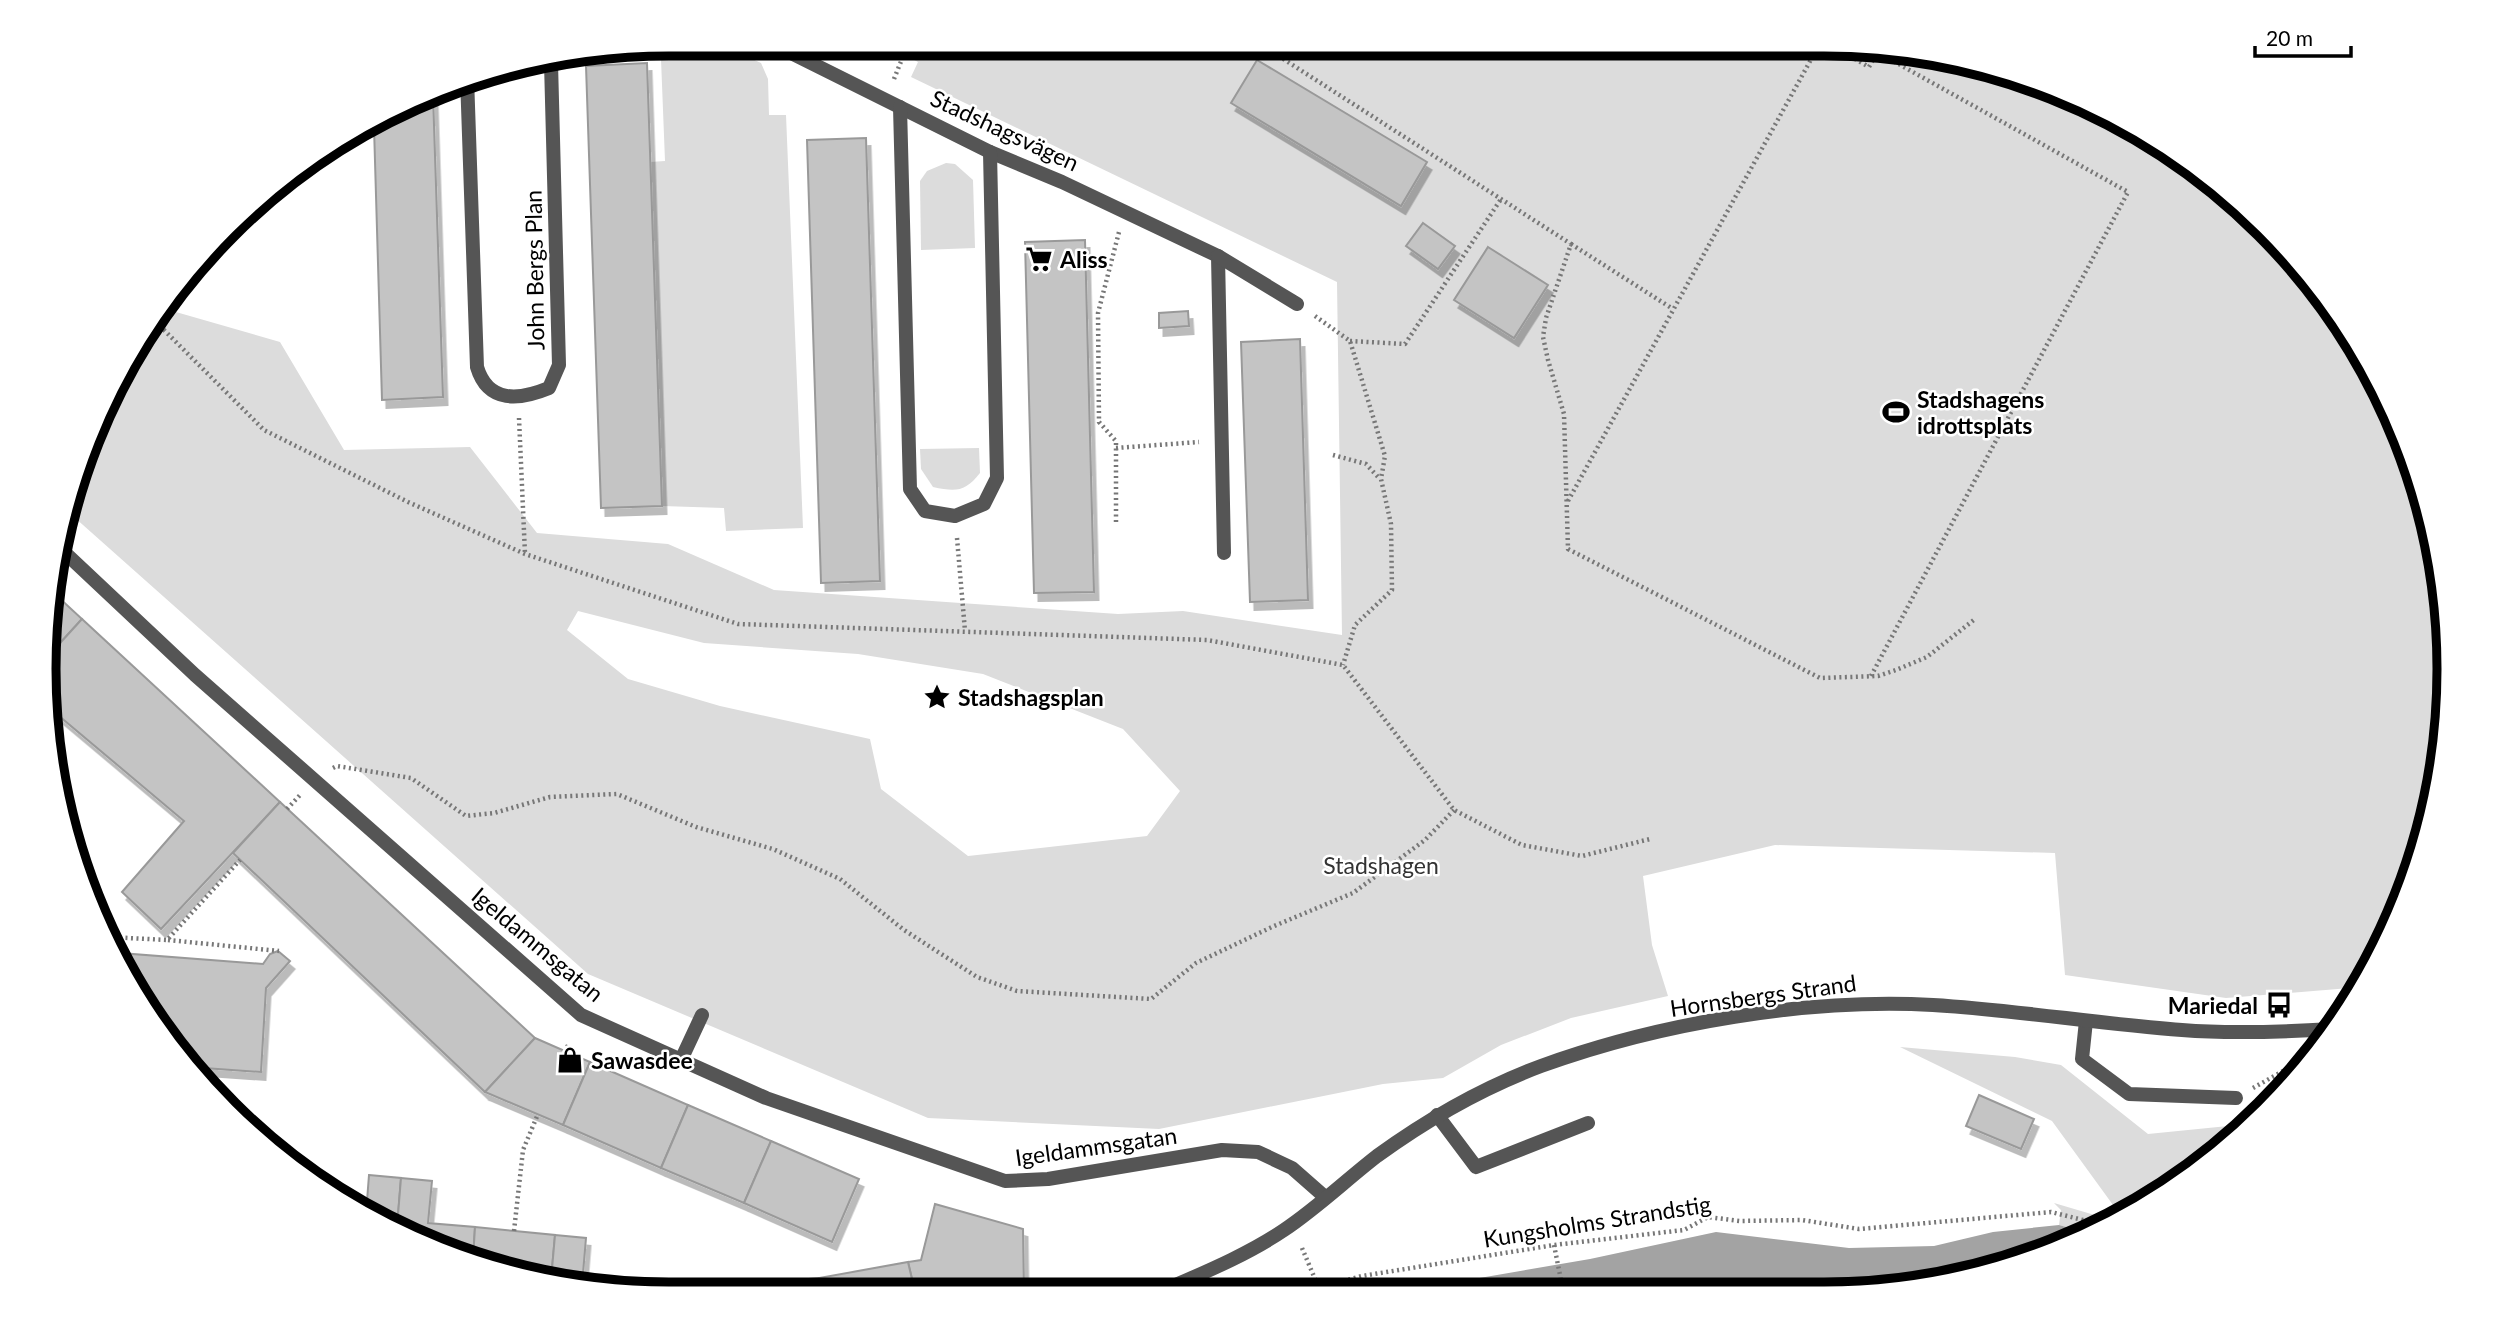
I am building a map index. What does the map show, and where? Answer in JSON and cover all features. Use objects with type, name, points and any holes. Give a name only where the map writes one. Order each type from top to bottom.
[{"type":"street","name":"Stadshagsvägen","points":[[797,56],[990,152],[1218,256],[1297,304]]},
{"type":"street","name":"John Bergs Plan","points":[[519,397],[549,388],[559,365],[551,68]]},
{"type":"street","points":[[467,91],[477,367],[481,379],[491,389],[501,396],[519,397]]},
{"type":"street","points":[[900,107],[910,489],[925,511],[955,516],[984,504],[998,478],[990,152]]},
{"type":"street","points":[[1218,256],[1224,553]]},
{"type":"street","name":"Igeldammsgatan","points":[[67,555],[195,676],[581,1015],[766,1098],[1004,1181],[1048,1179],[1222,1150],[1258,1152],[1292,1168],[1325,1197]]},
{"type":"street","name":"Hornsbergs Strand","points":[[1180,1282],[1265,1242],[1437,1115],[1541,1066],[1621,1041],[1744,1016],[1879,1004],[1945,1006],[2182,1031],[2240,1033],[2319,1030]]},
{"type":"street","points":[[681,1060],[702,1015]]},
{"type":"street","points":[[2086,1021],[2082,1059],[2129,1094],[2236,1098]]},
{"type":"street","points":[[1437,1115],[1476,1167],[1588,1123]]},
{"type":"path","points":[[900,63],[903,56]]},
{"type":"path","points":[[1278,56],[1674,309]]},
{"type":"path","points":[[1567,503],[1813,56]]},
{"type":"path","points":[[1851,57],[1869,67],[1874,58]]},
{"type":"path","points":[[1870,676],[2128,192],[1896,60]]},
{"type":"path","points":[[1297,304],[1350,341],[1405,344],[1501,199]]},
{"type":"path","points":[[1116,522],[1116,441],[1099,422],[1098,313],[1124,211]]},
{"type":"path","points":[[1571,244],[1546,318],[1543,337],[1564,414],[1568,549],[1820,678],[1870,676],[1896,670],[1927,657],[1975,619]]},
{"type":"path","points":[[160,326],[264,430],[408,502],[525,554],[738,624],[1207,640],[1343,664],[1454,810],[1522,845],[1582,856],[1650,839]]},
{"type":"path","points":[[1343,664],[1355,625],[1392,590],[1391,524],[1381,479],[1385,456],[1350,341]]},
{"type":"path","points":[[519,397],[525,554]]},
{"type":"path","points":[[1116,448],[1173,444]]},
{"type":"path","points":[[1334,455],[1366,464],[1381,479]]},
{"type":"path","points":[[955,516],[965,631]]},
{"type":"path","points":[[337,766],[411,778],[466,817],[494,813],[550,797],[617,794],[696,827],[773,849],[841,879],[904,930],[977,977],[1017,991],[1151,999],[1196,963],[1353,892],[1425,840],[1454,810]]},
{"type":"path","points":[[167,940],[240,860]]},
{"type":"path","points":[[118,937],[279,951]]},
{"type":"path","points":[[565,1052],[569,1043]]},
{"type":"path","points":[[514,1231],[523,1150],[538,1114]]},
{"type":"path","name":"Kungsholms Strandstig","points":[[1336,1282],[1554,1245],[1684,1230],[1708,1217],[1740,1221],[1802,1220],[1859,1229],[2051,1212],[2089,1222]]},
{"type":"path","points":[[1554,1245],[1561,1282]]},
{"type":"path","points":[[1302,1248],[1316,1282]]},
{"type":"green space","points":[[746,56],[761,63],[768,79],[769,115],[786,115],[803,528],[726,531],[724,508],[662,506],[650,162],[665,161],[661,59],[621,58]]},
{"type":"green space","name":"Stadshagen","points":[[906,56],[1864,57],[1944,68],[2021,89],[2095,119],[2165,159],[2228,208],[2257,236],[2285,265],[2334,328],[2374,398],[2390,434],[2416,510],[2425,549],[2436,629],[2437,669],[2432,749],[2425,789],[2416,828],[2390,904],[2347,988],[2226,998],[2065,975],[2055,853],[1775,845],[1643,876],[1652,945],[1668,996],[1571,1018],[1501,1045],[1443,1078],[1383,1084],[1159,1129],[928,1118],[588,974],[75,518],[89,472],[119,398],[138,362],[172,311],[280,342],[344,450],[470,447],[537,533],[668,544],[774,590],[1118,614],[1183,611],[1342,635],[1337,282],[911,77],[918,62]],"holes":[[[578,611],[704,643],[858,654],[983,674],[1123,729],[1180,791],[1147,836],[968,856],[881,789],[870,739],[720,706],[628,679],[567,630]]]},
{"type":"green space","points":[[946,163],[955,164],[973,180],[975,248],[921,250],[920,181],[927,171]]},
{"type":"green space","points":[[979,448],[980,473],[970,484],[960,489],[933,487],[921,469],[920,449]]},
{"type":"green space","points":[[1900,1047],[2015,1057],[2061,1065],[2148,1134],[2233,1126],[2165,1179],[2115,1208],[2052,1121]]},
{"type":"green space","points":[[2054,1203],[2100,1216],[2073,1229],[2059,1225],[2061,1210]]},
{"type":"shaded area","points":[[2059,1225],[2073,1229],[1983,1261],[1904,1277],[1864,1281],[1456,1282],[1590,1259],[1716,1232],[1849,1248],[1934,1246],[1993,1232]]},
{"type":"building","points":[[1257,60],[1427,162],[1401,206],[1231,103]]},
{"type":"building","points":[[647,63],[662,506],[601,508],[586,66]]},
{"type":"building","points":[[433,103],[443,397],[382,400],[374,132]]},
{"type":"building","points":[[866,138],[880,581],[821,583],[807,140]]},
{"type":"building","points":[[1423,223],[1455,246],[1438,269],[1406,246]]},
{"type":"building","points":[[1085,240],[1094,592],[1034,593],[1025,242]]},
{"type":"building","points":[[1488,247],[1548,285],[1514,338],[1454,300]]},
{"type":"building","points":[[1188,311],[1189,326],[1159,328],[1159,313]]},
{"type":"building","points":[[1300,339],[1308,600],[1250,602],[1241,342]]},
{"type":"building","points":[[60,599],[82,619],[57,647]]},
{"type":"building","points":[[82,619],[280,802],[161,929],[122,892],[184,821],[58,715],[57,647]]},
{"type":"building","points":[[280,802],[535,1038],[485,1092],[233,853]]},
{"type":"building","points":[[278,951],[290,961],[266,988],[261,1072],[204,1068],[159,1010],[126,954],[263,964],[270,954]]},
{"type":"building","points":[[535,1038],[590,1062],[563,1125],[485,1092]]},
{"type":"building","points":[[590,1062],[688,1105],[661,1168],[563,1125]]},
{"type":"building","points":[[1979,1095],[2034,1119],[2021,1149],[1966,1126]]},
{"type":"building","points":[[688,1105],[771,1141],[744,1203],[661,1168]]},
{"type":"building","points":[[771,1141],[859,1179],[832,1242],[744,1203]]},
{"type":"building","points":[[369,1175],[401,1178],[398,1219],[367,1203]]},
{"type":"building","points":[[401,1178],[432,1181],[428,1223],[475,1227],[474,1250],[434,1235],[398,1219]]},
{"type":"building","points":[[935,1204],[1023,1229],[1024,1282],[913,1282],[908,1262],[921,1260]]},
{"type":"building","points":[[475,1227],[555,1235],[552,1270],[474,1250]]},
{"type":"building","points":[[555,1235],[586,1238],[583,1276],[552,1270]]},
{"type":"building","points":[[908,1262],[913,1282],[820,1282],[819,1278]]},
{"type":"building","points":[[819,1278],[820,1282],[774,1282]]},
{"type":"place","name":"Aliss","points":[[1039,259]]},
{"type":"place","name":"Stadshagens idrottsplats","points":[[1896,412]]},
{"type":"place","name":"Stadshagsplan","points":[[937,697]]},
{"type":"place","name":"Mariedal","points":[[2279,1005]]},
{"type":"place","name":"Sawasdee","points":[[570,1060]]}]
